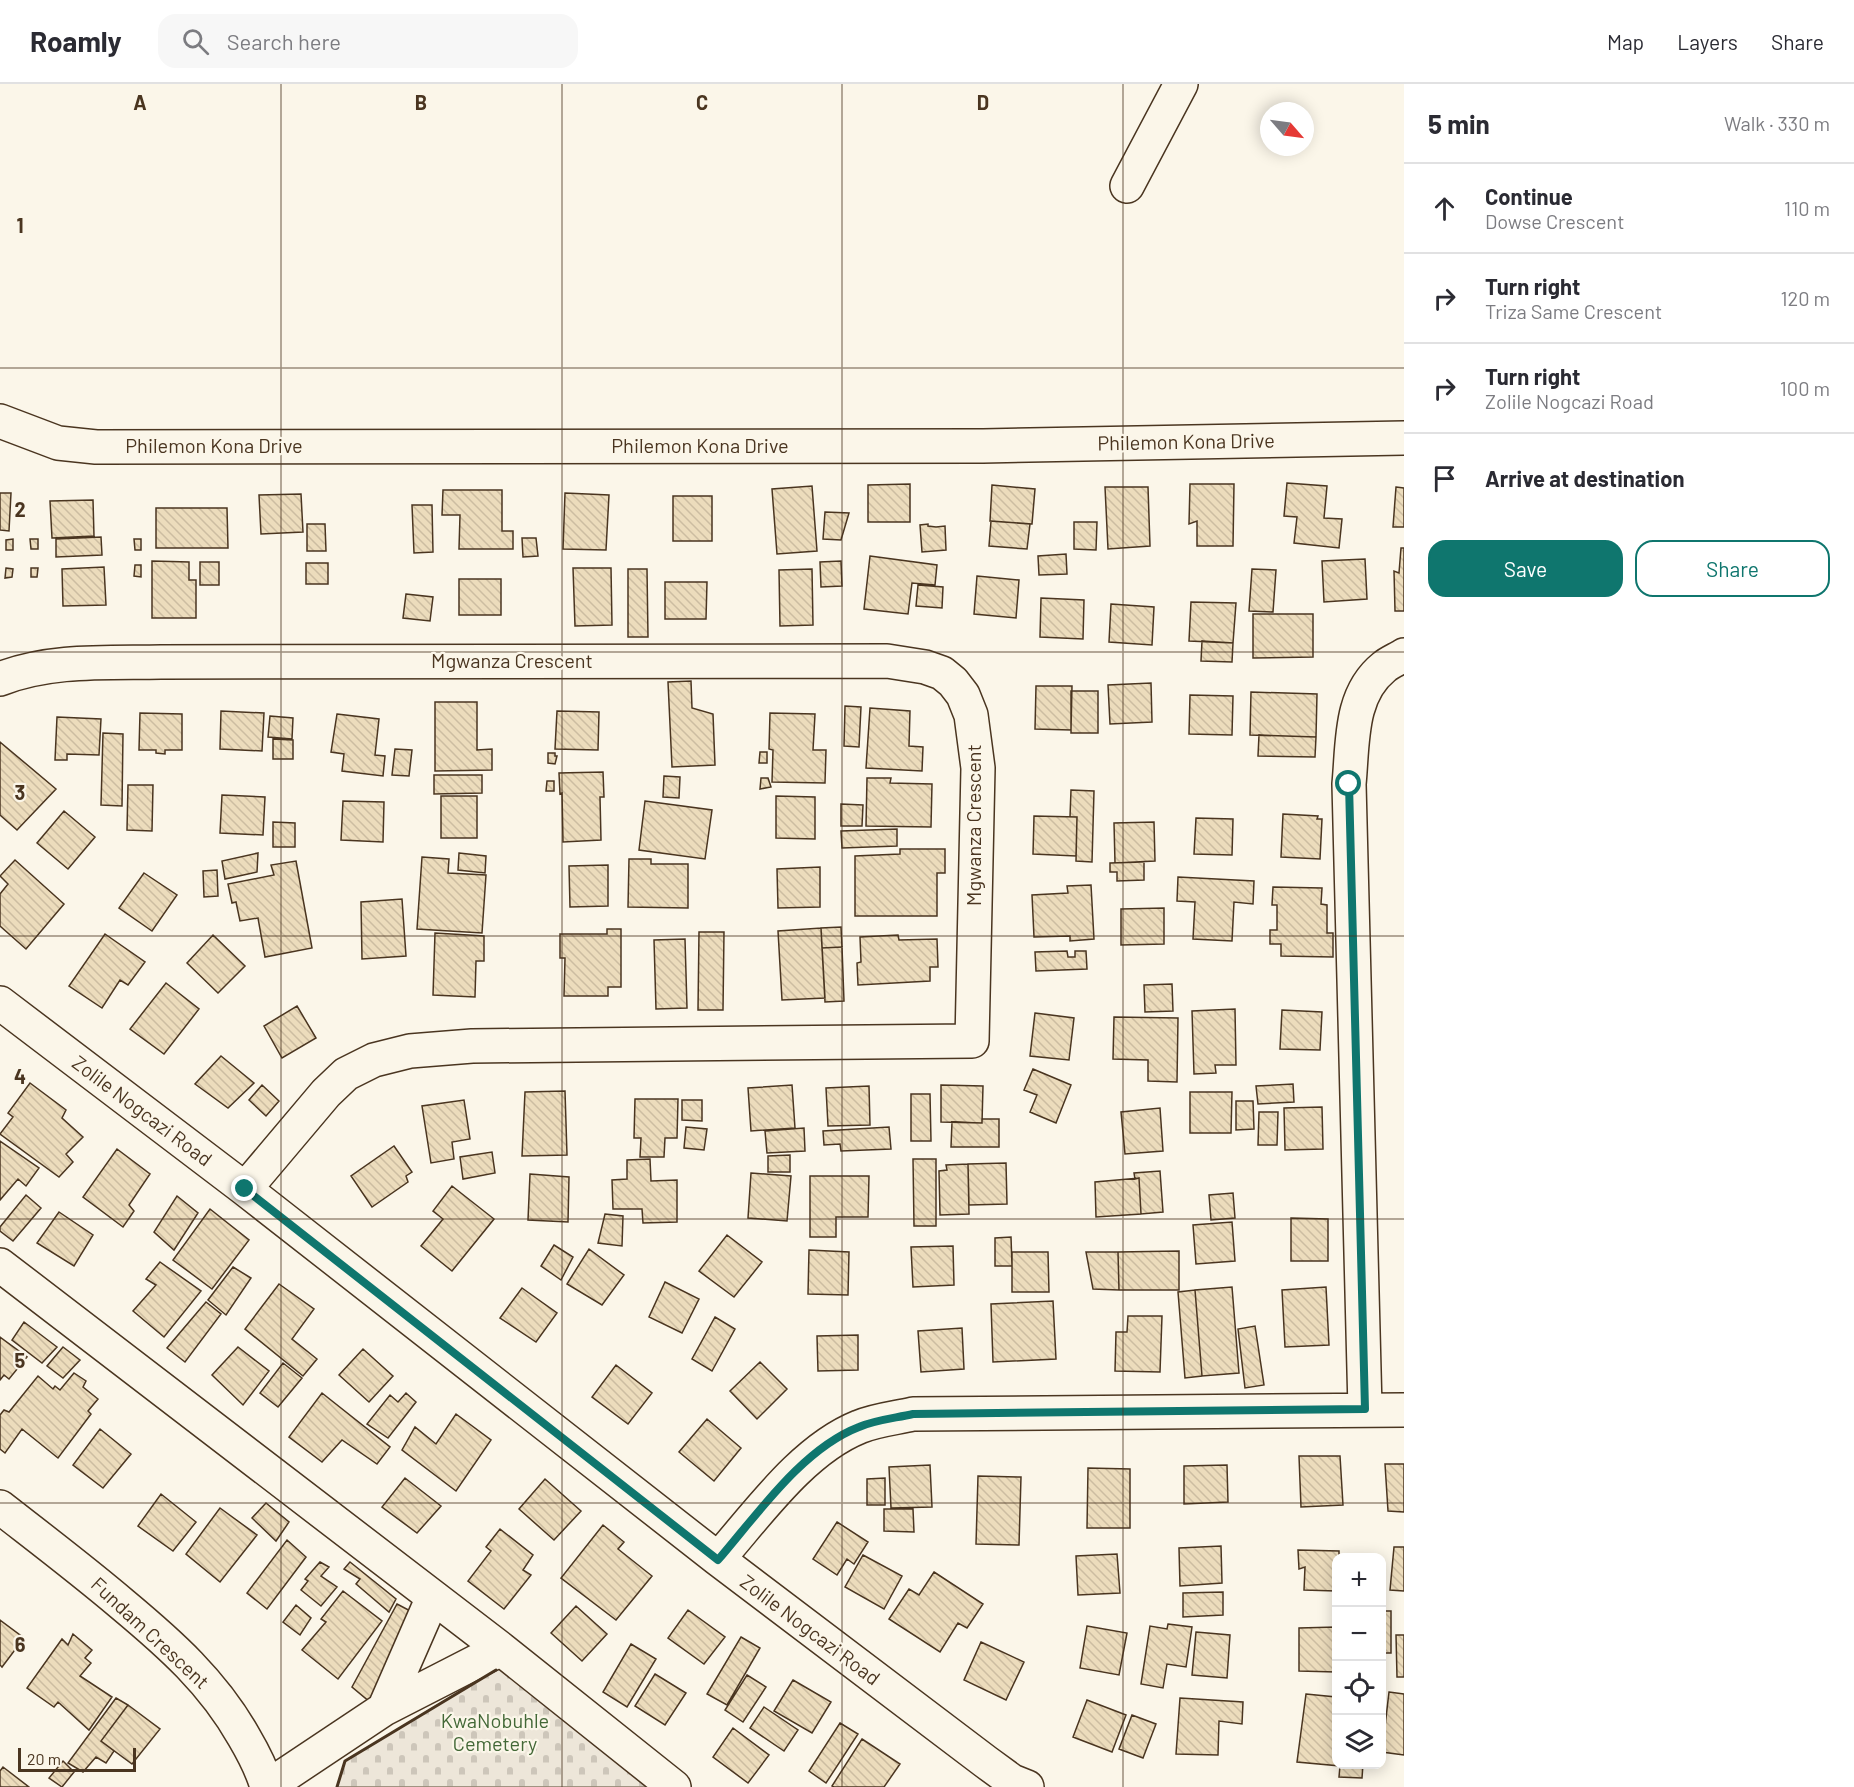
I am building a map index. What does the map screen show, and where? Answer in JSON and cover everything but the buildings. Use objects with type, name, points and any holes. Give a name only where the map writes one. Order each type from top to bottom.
[{"type":"street","points":[[1127,186],[1181,84]]},
{"type":"street","name":"Philemon Kona Drive","points":[[0,421],[58,443],[96,447],[983,446],[1404,438]]},
{"type":"street","points":[[1365,1409],[1349,784],[1355,714],[1363,695],[1367,686],[1384,667],[1404,655]]},
{"type":"street","name":"Mgwanza Crescent","points":[[0,679],[15,672],[71,664],[161,662],[887,661],[926,667],[942,673],[963,695],[971,715],[978,768],[972,1041],[472,1046],[410,1051],[374,1060],[346,1074],[326,1094],[245,1189]]},
{"type":"street","name":"Zolile Nogcazi Road","points":[[0,1004],[245,1189],[718,1560],[986,1762],[1012,1780],[1027,1787]]},
{"type":"street","points":[[0,1265],[501,1649],[674,1787]]},
{"type":"street","points":[[718,1560],[801,1465],[827,1444],[859,1426],[913,1414],[1404,1410]]},
{"type":"street","name":"Fundam Crescent","points":[[0,1507],[83,1571],[156,1632],[201,1676],[229,1710],[263,1771],[267,1787],[384,1709],[501,1649]]},
{"type":"street","points":[[384,1709],[433,1597]]},
{"type":"green space","name":"KwaNobuhle Cemetery","points":[[499,1668],[652,1787],[337,1787],[345,1761]]},
{"type":"wall","points":[[337,1787],[345,1761],[496,1670]]},
{"type":"route","points":[[245,1189],[718,1560],[801,1465],[827,1444],[859,1426],[913,1414],[1365,1409],[1349,784]]}]
